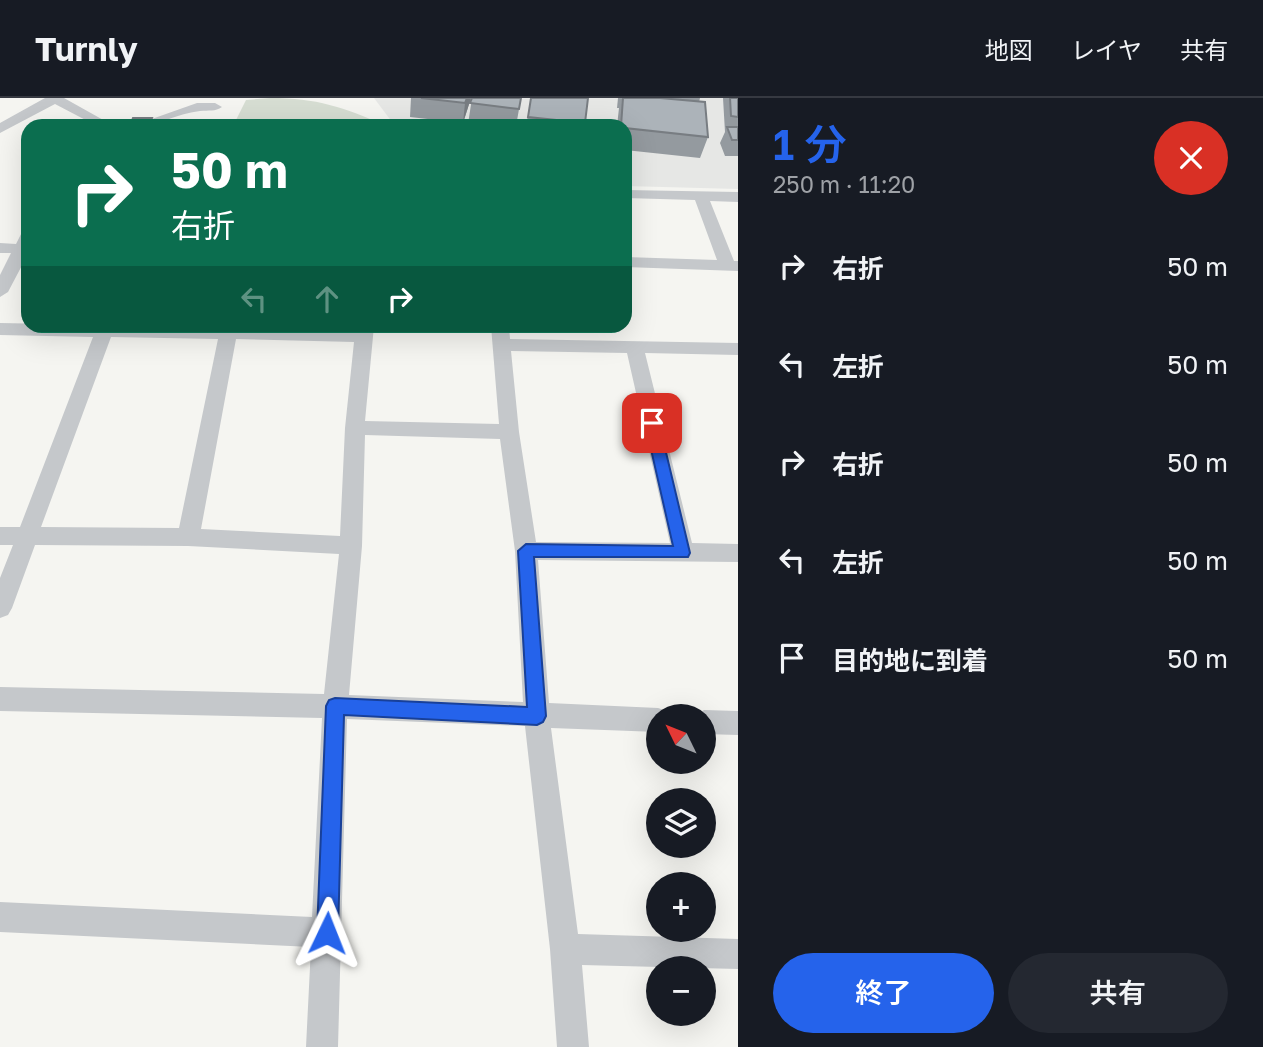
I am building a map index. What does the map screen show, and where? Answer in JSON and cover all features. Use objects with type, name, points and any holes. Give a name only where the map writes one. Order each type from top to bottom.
[{"type":"street","points":[[0,129],[54,98],[94,119]]},
{"type":"street","points":[[160,119],[216,102]]},
{"type":"street","points":[[211,119],[216,102]]},
{"type":"street","points":[[632,194],[738,197]]},
{"type":"street","points":[[632,262],[732,265],[701,196]]},
{"type":"street","points":[[0,248],[21,246]]},
{"type":"street","points":[[0,292],[21,254]]},
{"type":"street","points":[[0,329],[21,330]]},
{"type":"street","points":[[0,608],[104,333]]},
{"type":"street","points":[[166,333],[273,333]]},
{"type":"street","points":[[322,1047],[335,706],[351,546],[355,428],[364,333]]},
{"type":"street","points":[[188,537],[228,334]]},
{"type":"street","points":[[573,1047],[565,949],[537,716],[526,551],[509,432],[500,335],[634,346],[738,349]]},
{"type":"street","points":[[634,346],[682,553]]},
{"type":"street","points":[[355,428],[509,432]]},
{"type":"street","points":[[0,536],[188,537],[351,546]]},
{"type":"street","points":[[526,551],[738,553]]},
{"type":"street","points":[[0,699],[335,706],[646,720]]},
{"type":"street","points":[[716,722],[738,723]]},
{"type":"street","points":[[0,916],[327,933]]},
{"type":"street","points":[[565,949],[738,954]]},
{"type":"shaded area","points":[[374,98],[738,98],[738,189],[632,186],[632,119],[390,119]]},
{"type":"shaded area","points":[[246,100],[302,100],[330,105],[368,119],[236,119]]},
{"type":"building","points":[[421,98],[467,98],[465,103]]},
{"type":"building","points":[[472,98],[521,98],[519,109],[470,103]]},
{"type":"building","points":[[531,98],[588,98],[585,119],[528,117]]},
{"type":"building","points":[[623,98],[705,102],[708,137],[632,129],[632,119],[622,119]]},
{"type":"building","points":[[730,98],[738,98],[738,117],[731,116]]},
{"type":"building","points":[[727,127],[738,127],[738,140],[732,140]]},
{"type":"route","points":[[327,933],[335,706],[537,716],[526,551],[682,553],[652,423]]}]
